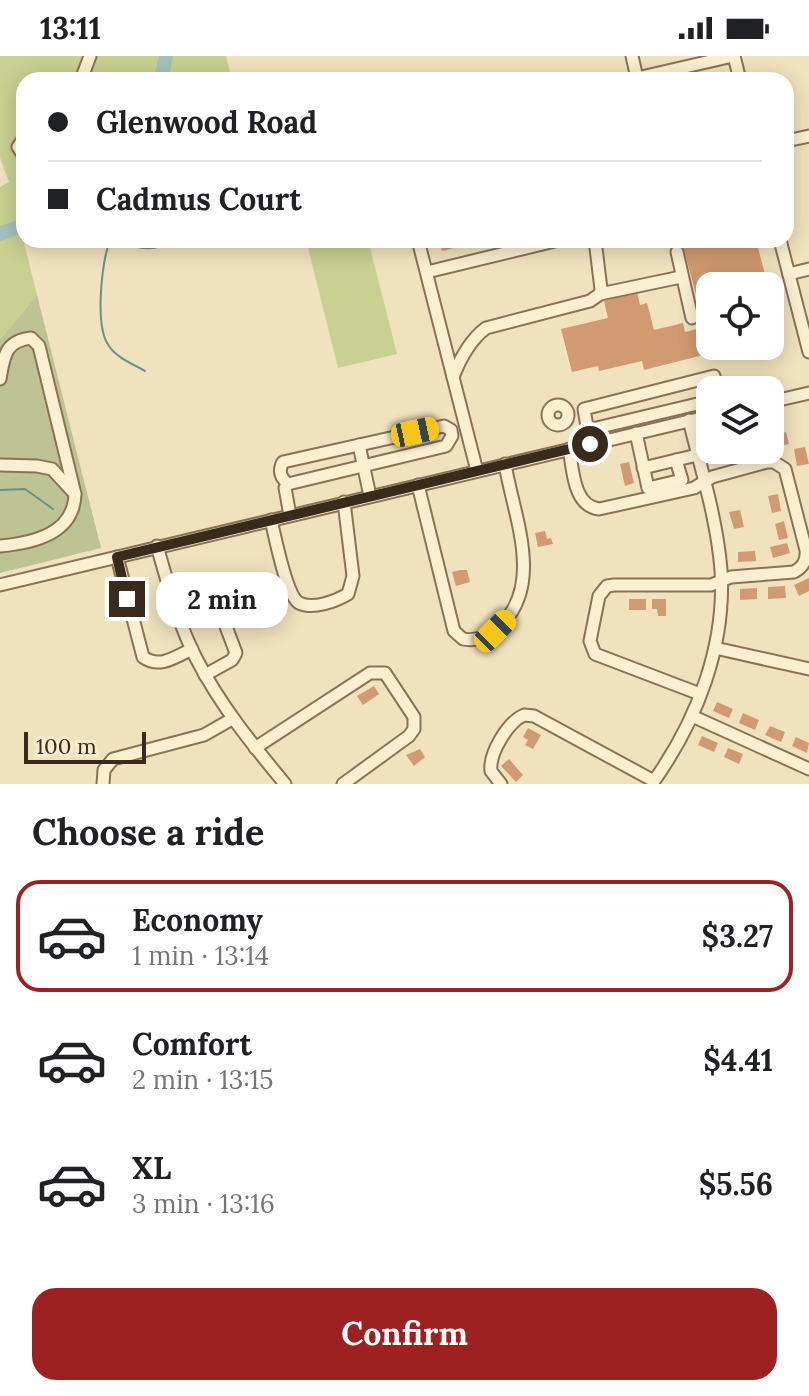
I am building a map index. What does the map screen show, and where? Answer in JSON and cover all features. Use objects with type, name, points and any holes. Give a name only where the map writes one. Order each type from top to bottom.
[{"type":"street","points":[[663,72],[733,56]]},
{"type":"street","points":[[420,248],[477,471]]},
{"type":"street","points":[[427,272],[526,248]]},
{"type":"street","points":[[596,248],[600,294]]},
{"type":"street","points":[[782,248],[809,352]]},
{"type":"street","points":[[677,252],[692,318]]},
{"type":"street","points":[[789,274],[809,269]]},
{"type":"street","points":[[453,377],[466,350],[486,328],[590,301],[600,294],[681,277]]},
{"type":"street","points":[[0,379],[8,348],[17,340],[31,338],[39,346],[75,494],[75,508],[67,521],[54,532],[35,540],[0,546]]},
{"type":"street","points":[[567,411],[696,381]]},
{"type":"street","points":[[784,398],[809,393]]},
{"type":"street","points":[[588,430],[696,404]]},
{"type":"street","points":[[584,409],[590,444]]},
{"type":"street","points":[[0,585],[696,419]]},
{"type":"street","points":[[689,420],[696,451]]},
{"type":"street","points":[[288,484],[280,475],[283,462],[444,426],[451,430],[452,436],[446,446],[288,484],[285,488],[290,515]]},
{"type":"street","points":[[636,433],[648,488],[682,480],[676,460]]},
{"type":"street","points":[[359,445],[370,496]]},
{"type":"street","points":[[569,449],[580,497],[593,509],[694,488],[704,481],[767,462],[780,465],[787,474],[806,550],[804,563],[794,572],[731,577],[711,585],[607,586],[599,596],[590,641],[592,650],[599,657],[700,694]]},
{"type":"street","points":[[643,468],[696,455]]},
{"type":"street","points":[[0,465],[52,469],[68,463]]},
{"type":"street","points":[[418,485],[454,631],[463,639],[481,638],[495,631],[507,619],[521,589],[522,541],[505,464]]},
{"type":"street","points":[[501,784],[491,771],[490,764],[513,722],[529,714],[655,783],[692,716],[715,648],[720,618],[721,582],[715,528],[699,464]]},
{"type":"street","points":[[52,469],[75,494]]},
{"type":"street","points":[[271,520],[296,601],[303,605],[330,602],[348,594],[353,576],[344,502]]},
{"type":"street","points":[[157,546],[173,601],[205,675],[232,719],[285,784]]},
{"type":"street","points":[[117,557],[143,657],[160,663],[192,649]]},
{"type":"street","points":[[173,601],[202,592],[216,600],[236,653],[232,660],[205,675]]},
{"type":"street","points":[[715,648],[809,669]]},
{"type":"street","points":[[255,748],[370,673],[385,673],[414,717],[414,729],[409,736],[343,784]]},
{"type":"street","points":[[692,716],[809,769]]},
{"type":"street","points":[[103,784],[104,770],[113,759],[204,735],[232,719]]},
{"type":"green space","points":[[0,56],[226,56],[230,72],[16,72],[16,248],[25,248],[37,295],[0,340],[0,187],[9,182],[0,158]]},
{"type":"green space","points":[[308,248],[370,248],[397,354],[338,368]]},
{"type":"green space","points":[[37,295],[101,548],[0,573],[0,340]]},
{"type":"building","points":[[683,248],[758,248],[764,272],[696,272],[696,294]]},
{"type":"building","points":[[637,292],[640,305],[647,303],[654,330],[683,323],[685,332],[696,329],[696,357],[644,370],[642,361],[599,371],[598,366],[572,372],[561,329],[608,318],[604,301]]},
{"type":"building","points":[[784,433],[789,444],[784,445]]},
{"type":"building","points":[[805,447],[809,464],[797,466],[794,449]]},
{"type":"building","points":[[629,462],[634,483],[625,486],[620,464]]},
{"type":"building","points":[[778,494],[781,511],[772,513],[768,496]]},
{"type":"building","points":[[740,510],[744,527],[734,529],[729,512]]},
{"type":"building","points":[[784,521],[788,538],[779,540],[775,524]]},
{"type":"building","points":[[545,531],[547,539],[551,538],[553,544],[538,547],[535,533]]},
{"type":"building","points":[[787,543],[790,553],[773,558],[770,547]]},
{"type":"building","points":[[755,551],[756,561],[738,562],[738,552]]},
{"type":"building","points":[[467,570],[470,582],[456,586],[452,572]]},
{"type":"building","points":[[809,578],[809,591],[799,596],[794,585]]},
{"type":"building","points":[[785,586],[786,598],[768,599],[768,587]]},
{"type":"building","points":[[757,588],[757,599],[740,600],[740,589]]},
{"type":"building","points":[[629,599],[646,599],[646,610],[629,610]]},
{"type":"building","points":[[652,599],[666,599],[666,616],[658,616],[657,609],[652,609]]},
{"type":"building","points":[[374,686],[379,694],[363,705],[357,696]]},
{"type":"building","points":[[717,702],[733,709],[729,718],[713,711]]},
{"type":"building","points":[[743,713],[759,720],[755,730],[739,723]]},
{"type":"building","points":[[770,726],[785,732],[781,742],[765,735]]},
{"type":"building","points":[[528,728],[541,735],[533,749],[525,745],[528,740],[523,737]]},
{"type":"building","points":[[702,736],[718,743],[714,752],[698,745]]},
{"type":"building","points":[[796,737],[809,743],[807,753],[792,746]]},
{"type":"building","points":[[728,748],[743,754],[739,764],[724,757]]},
{"type":"building","points":[[420,749],[425,757],[414,766],[406,755]]},
{"type":"building","points":[[509,759],[523,775],[516,782],[501,766]]},
{"type":"waterway","points":[[163,72],[166,56]]},
{"type":"waterway","points":[[0,234],[16,228]]},
{"type":"waterway","points":[[108,248],[101,294],[104,337],[116,354],[145,371]]},
{"type":"waterway","points":[[0,490],[25,489],[53,509]]},
{"type":"route","points":[[127,599],[117,557],[590,444]]}]
